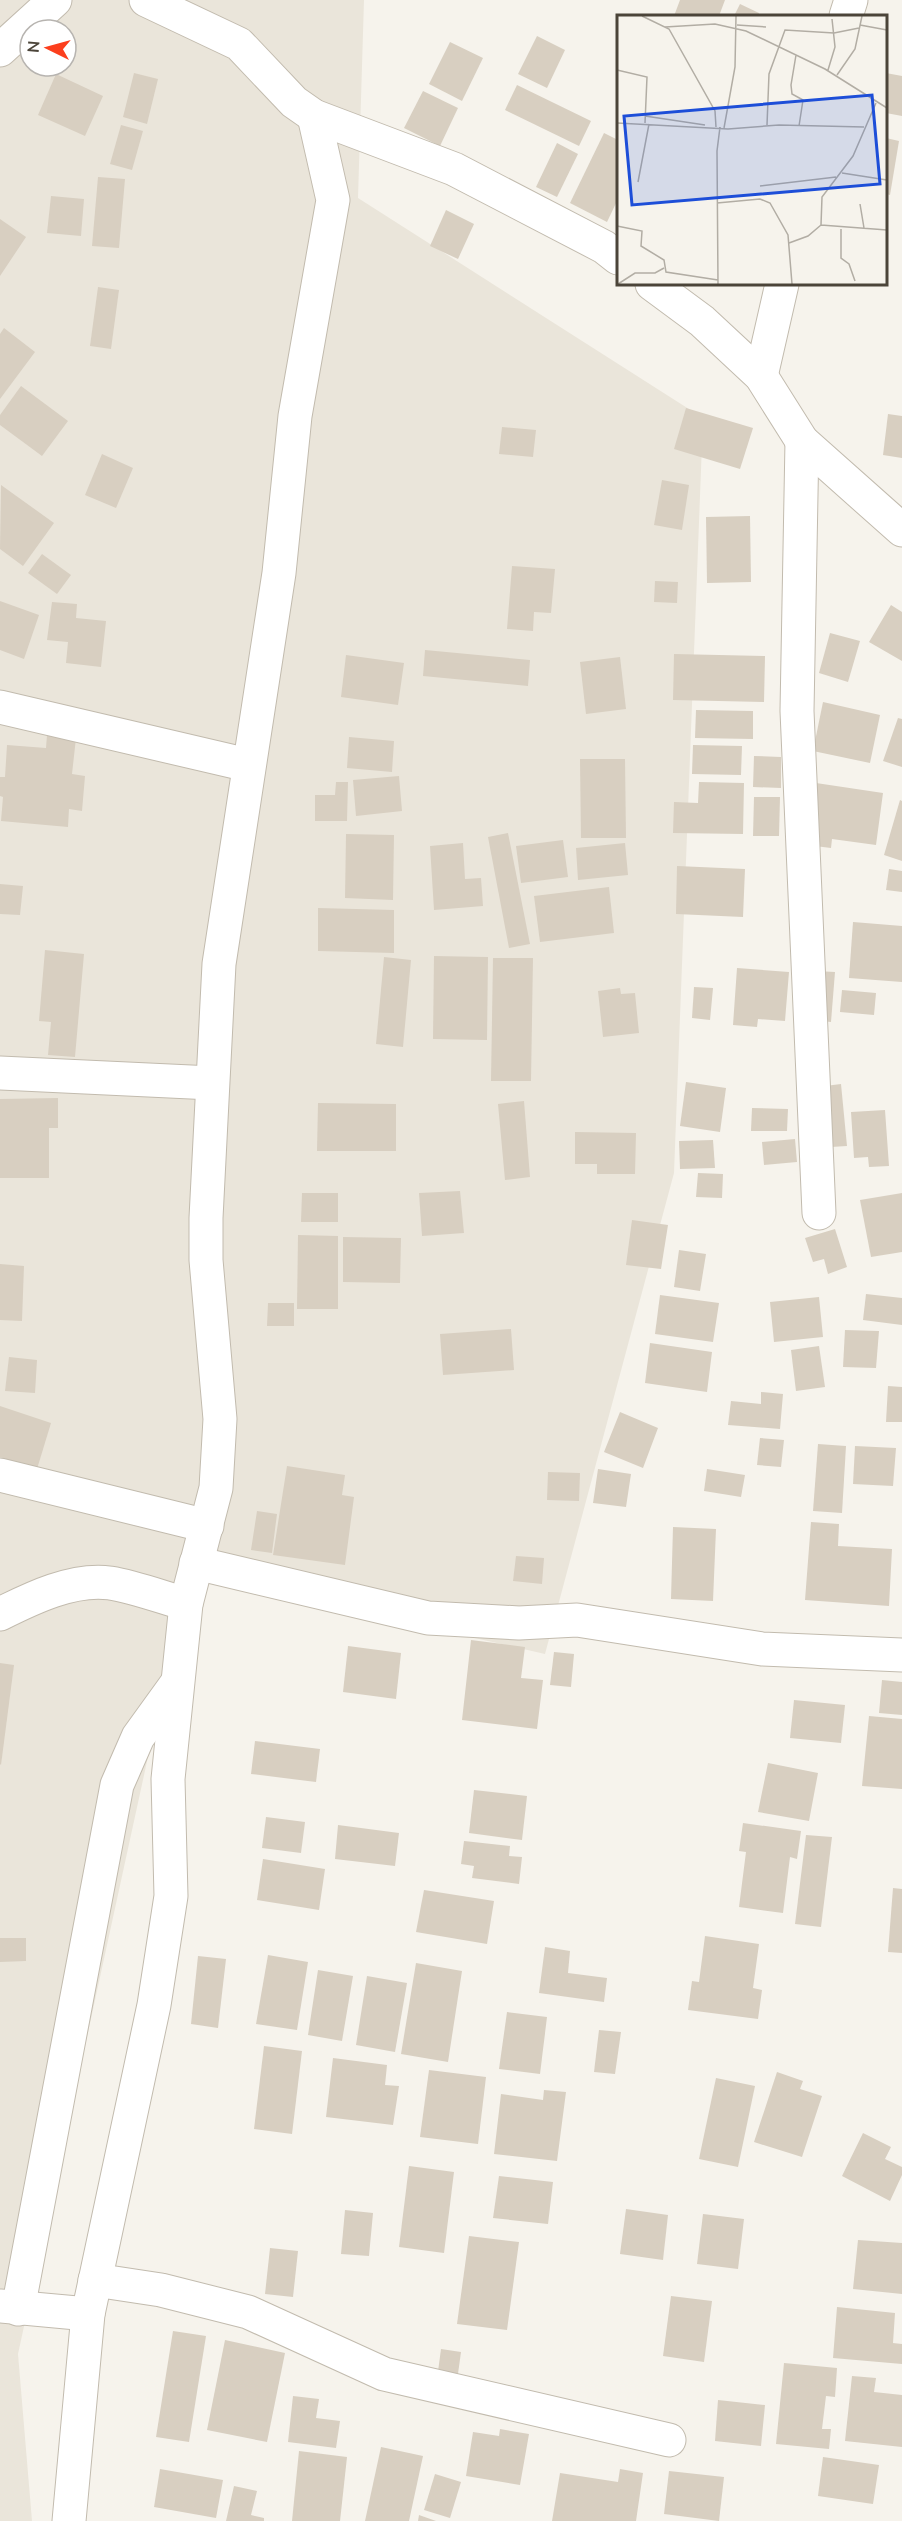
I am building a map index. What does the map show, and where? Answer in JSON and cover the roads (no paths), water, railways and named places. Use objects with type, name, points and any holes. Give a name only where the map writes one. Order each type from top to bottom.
[{"type":"street","points":[[0,50],[55,0]]},
{"type":"street","points":[[146,0],[239,44],[294,102],[314,116],[454,169],[604,247],[617,257]]},
{"type":"street","points":[[846,15],[851,0]]},
{"type":"street","points":[[69,2521],[88,2314],[154,2006],[171,1896],[168,1779],[186,1604],[216,1488],[220,1419],[206,1260],[219,964],[279,573],[295,416],[333,200],[314,116]]},
{"type":"street","points":[[653,285],[702,321],[761,376],[802,441],[902,530]]},
{"type":"street","points":[[761,376],[782,285]]},
{"type":"street","points":[[802,441],[797,711],[819,1213]]},
{"type":"street","points":[[0,707],[248,765]]},
{"type":"street","points":[[0,1073],[212,1083]]},
{"type":"street","points":[[0,1475],[207,1526]]},
{"type":"street","points":[[196,1563],[428,1618],[519,1623],[577,1620],[762,1649],[902,1655]]},
{"type":"street","points":[[0,1614],[25,1601],[72,1585],[100,1583],[109,1583],[186,1604]]},
{"type":"street","points":[[88,2314],[9,2308],[117,1785],[138,1737],[178,1681]]},
{"type":"street","points":[[95,2280],[161,2290],[248,2312],[384,2374],[669,2440]]}]
